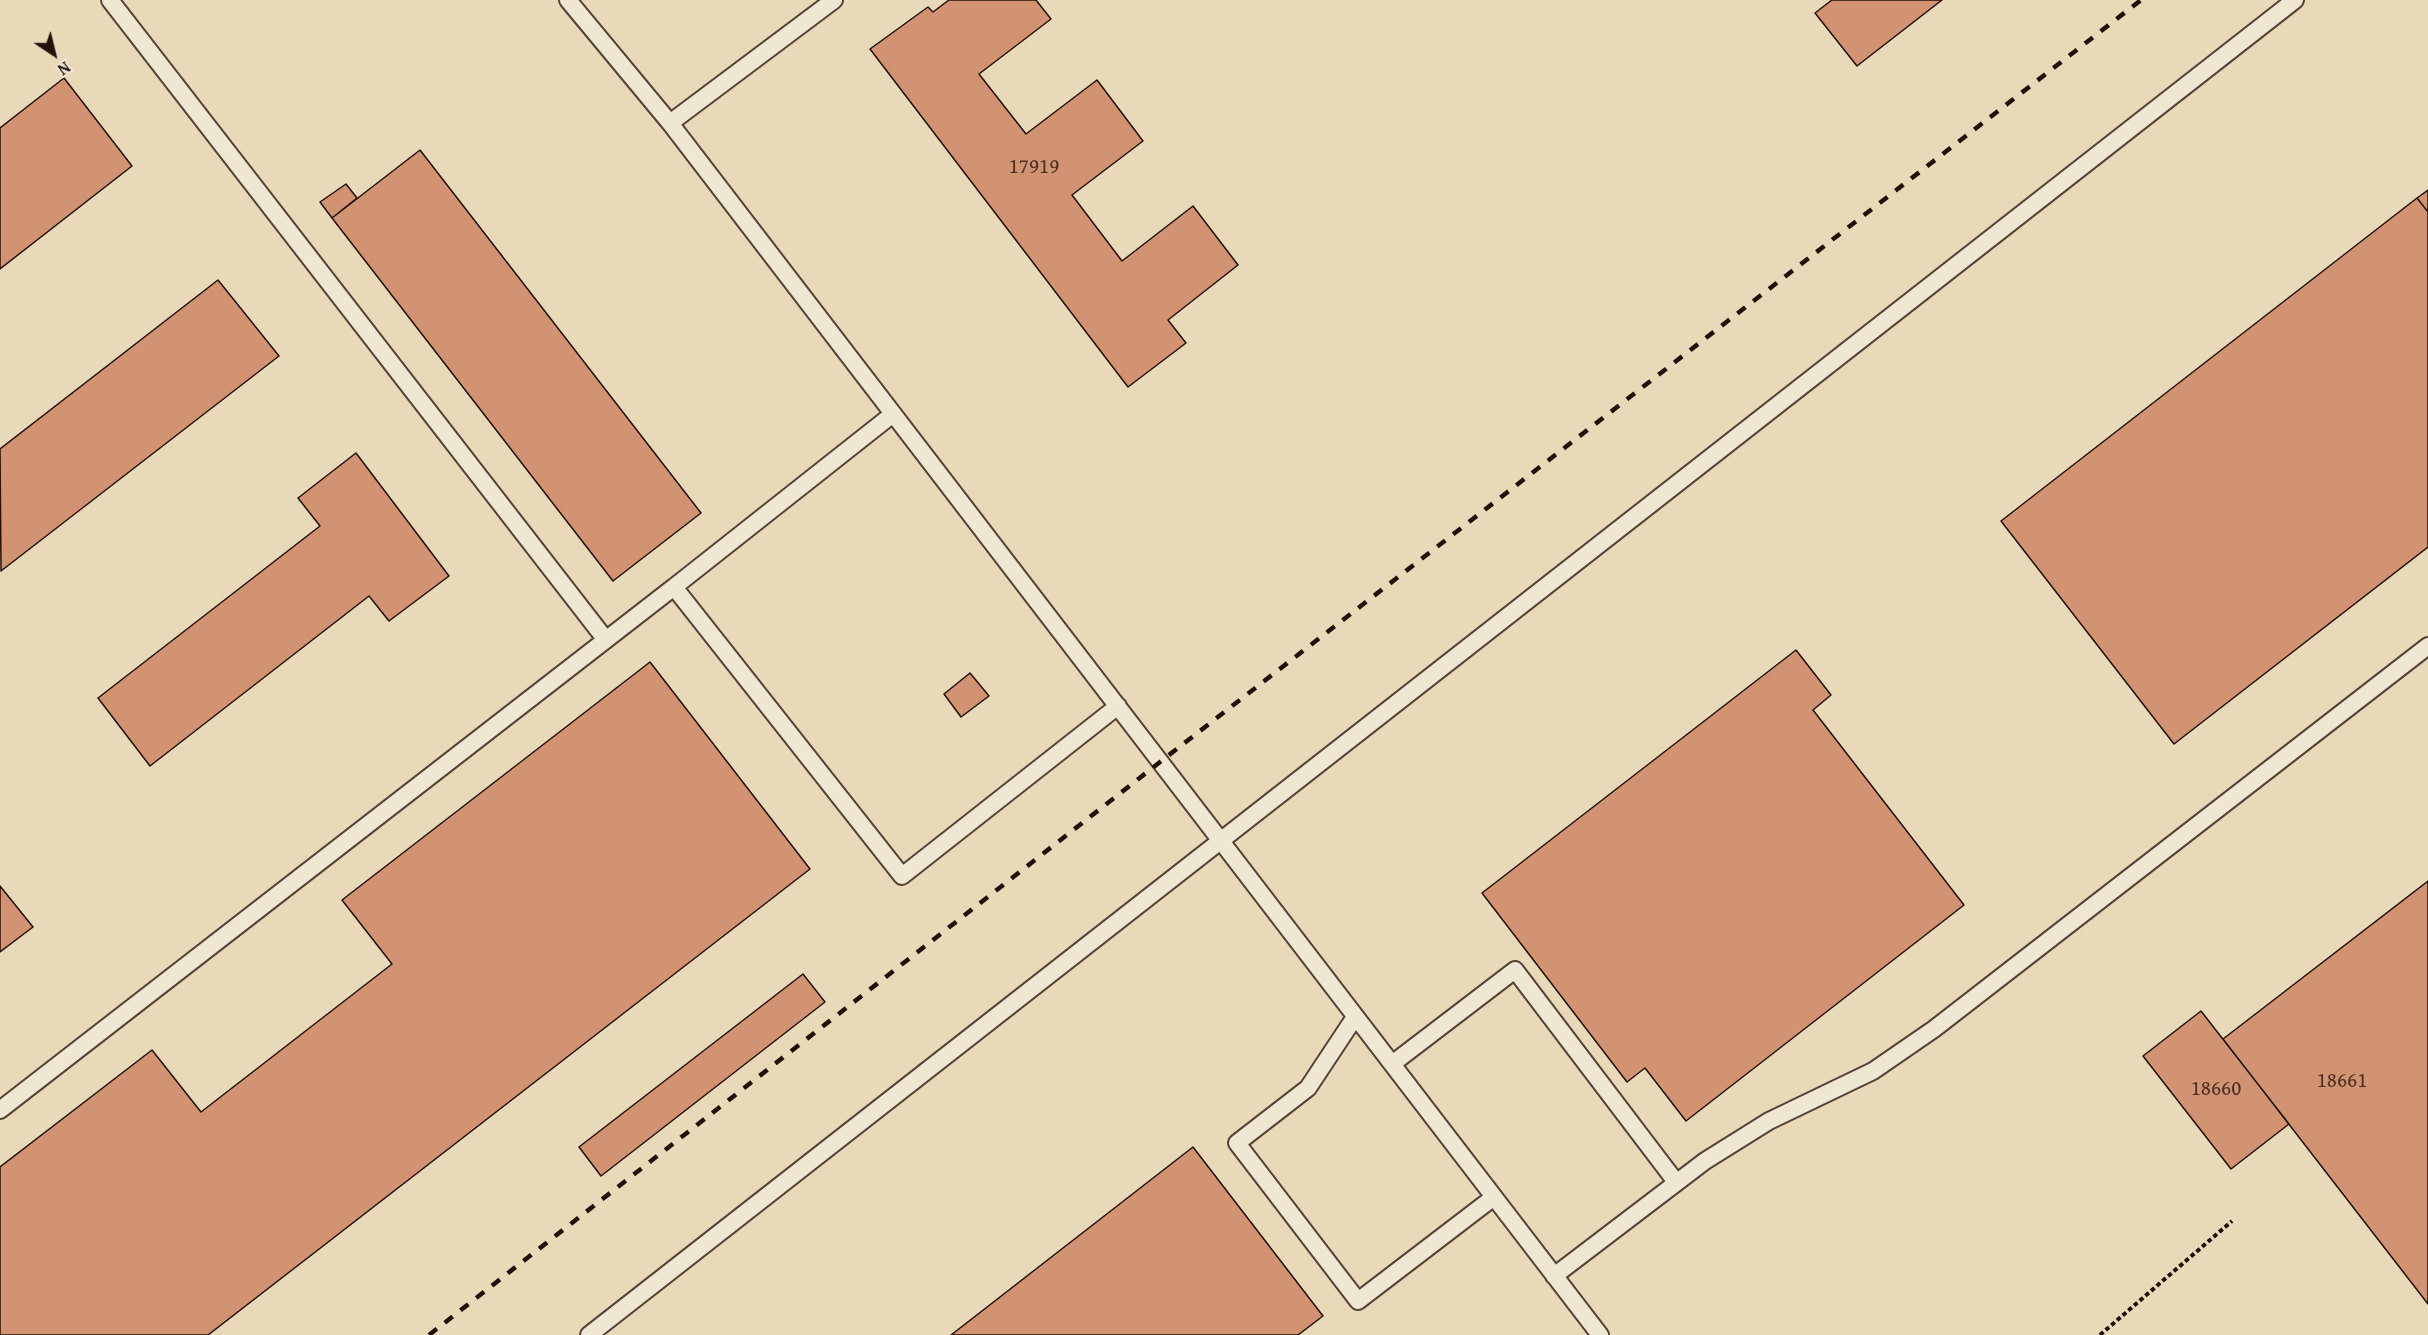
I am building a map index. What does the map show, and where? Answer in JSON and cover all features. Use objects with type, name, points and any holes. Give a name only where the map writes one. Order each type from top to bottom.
[{"type":"lane","points":[[110,0],[606,639]]},
{"type":"lane","points":[[568,0],[670,123],[1600,1335]]},
{"type":"lane","points":[[670,123],[834,0]]},
{"type":"lane","points":[[589,1335],[2295,0]]},
{"type":"lane","points":[[0,1110],[674,587],[893,414]]},
{"type":"lane","points":[[674,587],[902,876],[1118,706]]},
{"type":"lane","points":[[1554,1276],[1705,1161],[1769,1121],[1873,1071],[1935,1029],[2428,646]]},
{"type":"lane","points":[[1392,1064],[1515,970],[1676,1182]]},
{"type":"lane","points":[[1355,1017],[1308,1088],[1237,1143],[1358,1301],[1494,1197]]},
{"type":"path","points":[[2100,1335],[2232,1221]]},
{"type":"building","points":[[949,0],[1036,0],[1051,19],[979,74],[1026,134],[1097,80],[1143,141],[1072,195],[1122,261],[1193,206],[1238,265],[1168,320],[1186,343],[1128,387],[870,49],[928,7],[933,12]]},
{"type":"building","points":[[1832,0],[1942,0],[1857,66],[1815,13]]},
{"type":"building","points":[[64,78],[132,166],[0,269],[0,128]]},
{"type":"building","points":[[420,150],[701,513],[613,581],[332,218]]},
{"type":"building","points":[[346,184],[357,198],[332,218],[320,202]]},
{"type":"building","points":[[2428,190],[2428,212],[2417,198]]},
{"type":"building","points":[[2417,198],[2428,212],[2428,547],[2174,744],[2001,521]]},
{"type":"building","points":[[218,280],[279,356],[1,571],[0,449]]},
{"type":"building","points":[[356,453],[449,576],[389,621],[369,596],[150,766],[98,698],[320,526],[298,498]]},
{"type":"building","points":[[1796,650],[1831,695],[1813,710],[1964,905],[1686,1121],[1645,1068],[1627,1082],[1482,893]]},
{"type":"building","points":[[650,662],[810,869],[208,1335],[0,1335],[0,1167],[152,1050],[201,1112],[392,964],[342,900]]},
{"type":"building","points":[[970,673],[989,696],[961,717],[944,694]]},
{"type":"building","points":[[2428,881],[2428,1304],[2223,1039]]},
{"type":"building","points":[[0,886],[33,927],[0,952]]},
{"type":"building","points":[[803,974],[825,1002],[601,1176],[579,1147]]},
{"type":"building","points":[[2201,1011],[2289,1124],[2231,1169],[2143,1056]]},
{"type":"building","points":[[1193,1147],[1323,1316],[1298,1335],[951,1335]]},
{"type":"railway","points":[[429,1335],[1160,762],[2141,0]]}]
